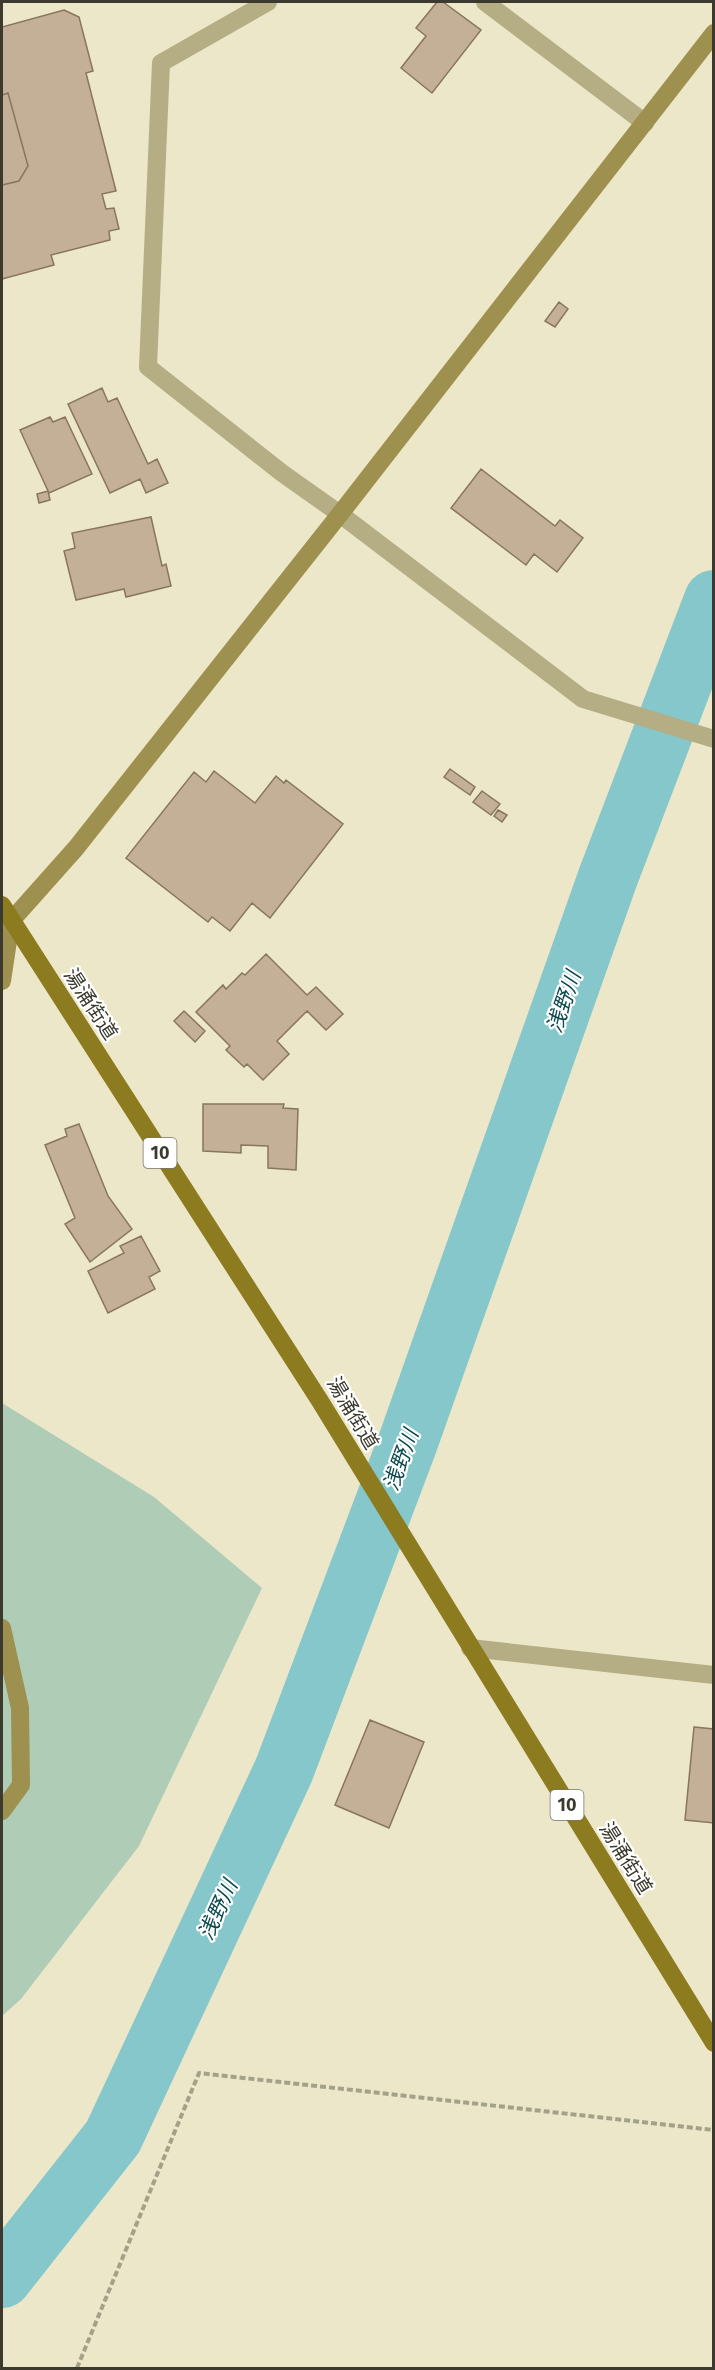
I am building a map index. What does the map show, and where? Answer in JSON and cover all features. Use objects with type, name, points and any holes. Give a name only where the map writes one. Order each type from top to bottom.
[{"type":"main road","name":"湯涌街道","points":[[6,913],[320,1401],[714,2043]]},
{"type":"street","points":[[268,2],[161,63],[148,367],[282,473],[340,514],[583,699],[714,739]]},
{"type":"street","points":[[485,2],[645,123]]},
{"type":"street","points":[[2,981],[6,913],[76,848],[340,514],[714,33]]},
{"type":"street","points":[[2,1628],[20,1708],[21,1785],[2,1811]]},
{"type":"street","points":[[470,1648],[714,1675]]},
{"type":"path","points":[[77,2368],[199,2073],[714,2130]]},
{"type":"green space","points":[[2,1403],[154,1497],[262,1588],[139,1846],[21,1999],[2,2016]]},
{"type":"building","points":[[437,2],[443,2],[481,30],[432,93],[401,68],[426,36],[416,28]]},
{"type":"building","points":[[64,10],[79,17],[93,71],[86,73],[116,191],[102,194],[106,209],[114,208],[119,229],[109,231],[110,240],[51,255],[54,265],[2,279],[2,27]]},
{"type":"building","points":[[8,93],[28,166],[19,181],[2,185],[2,95]]},
{"type":"building","points":[[559,302],[568,309],[555,327],[545,321]]},
{"type":"building","points":[[102,388],[108,402],[117,398],[148,464],[157,459],[168,483],[146,493],[140,479],[110,493],[68,404]]},
{"type":"building","points":[[50,417],[53,422],[65,417],[92,474],[49,493],[20,430]]},
{"type":"building","points":[[481,469],[555,526],[560,520],[583,538],[557,572],[534,554],[526,565],[451,508]]},
{"type":"building","points":[[48,491],[50,500],[39,503],[37,494]]},
{"type":"building","points":[[151,517],[162,566],[166,564],[171,586],[126,597],[124,589],[76,600],[64,551],[75,548],[72,533]]},
{"type":"building","points":[[450,769],[475,787],[470,795],[444,777]]},
{"type":"building","points":[[214,771],[255,803],[276,776],[284,783],[286,780],[343,824],[270,918],[252,903],[230,931],[212,917],[208,922],[126,858],[194,772],[206,782]]},
{"type":"building","points":[[482,791],[500,804],[491,815],[473,802]]},
{"type":"building","points":[[498,810],[507,815],[502,822],[494,816]]},
{"type":"building","points":[[266,954],[307,995],[316,987],[343,1014],[326,1030],[307,1011],[277,1041],[289,1054],[263,1080],[247,1064],[244,1067],[226,1050],[230,1046],[196,1012],[223,985],[226,989],[242,973],[245,975]]},
{"type":"building","points":[[184,1011],[205,1031],[195,1042],[174,1021]]},
{"type":"building","points":[[203,1104],[284,1104],[283,1108],[298,1109],[296,1170],[268,1168],[268,1146],[241,1145],[241,1153],[203,1151]]},
{"type":"building","points":[[79,1124],[108,1196],[132,1229],[90,1262],[65,1224],[75,1218],[45,1145],[67,1136],[65,1129]]},
{"type":"building","points":[[141,1236],[160,1271],[149,1277],[155,1289],[108,1313],[88,1271],[124,1253],[120,1246]]},
{"type":"building","points":[[370,1720],[424,1742],[389,1828],[335,1805]]},
{"type":"building","points":[[694,1727],[714,1729],[714,1823],[685,1820]]},
{"type":"waterway","name":"浅野川","points":[[2,2278],[113,2137],[284,1770],[408,1442],[608,877],[714,600]]}]
